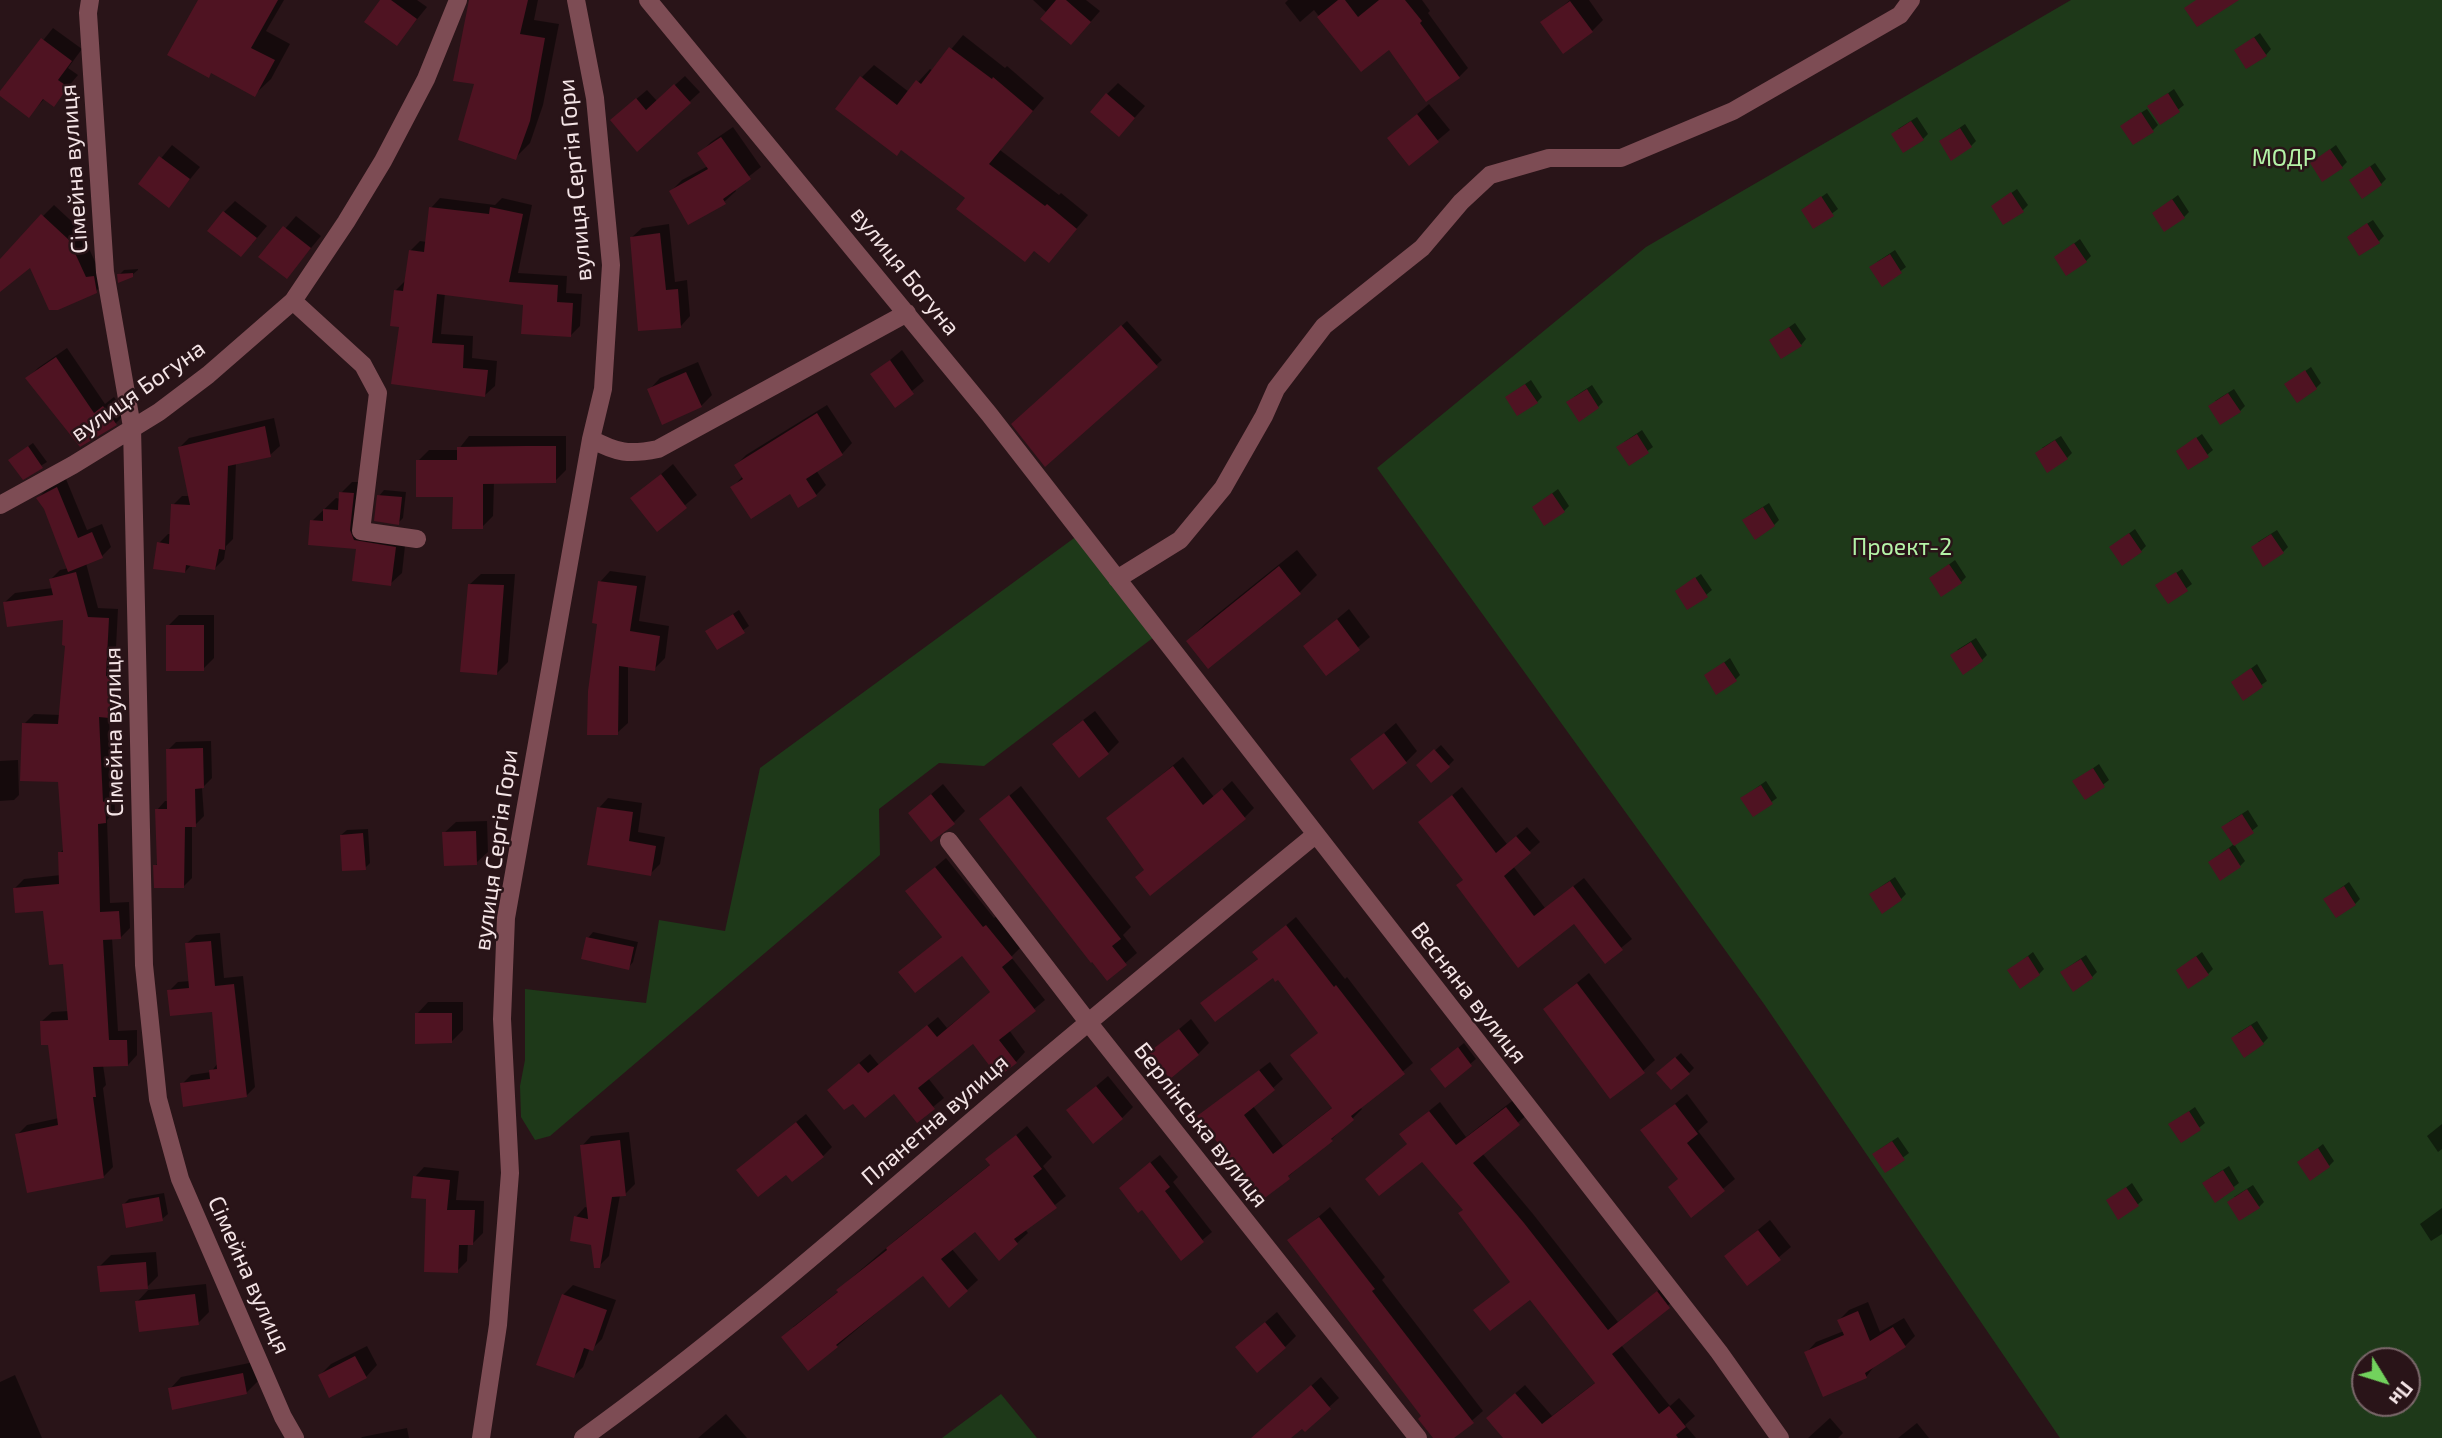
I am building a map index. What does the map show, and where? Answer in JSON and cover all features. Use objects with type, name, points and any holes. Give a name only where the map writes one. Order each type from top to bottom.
[{"type":"street","name":"Сімейна вулиця","points":[[90,0],[88,13],[105,272],[132,427],[144,965],[158,1099],[180,1179],[283,1417],[295,1438]]},
{"type":"street","name":"вулиця Богуна","points":[[0,505],[74,465],[159,412],[208,375],[293,301],[383,161],[426,79],[458,0]]},
{"type":"street","name":"вулиця Сергія Гори","points":[[481,1438],[498,1325],[510,1173],[502,1019],[506,918],[591,439],[603,389],[611,264],[595,98],[576,0]]},
{"type":"street","name":"вулиця Богуна","points":[[648,0],[907,313],[1117,579]]},
{"type":"street","points":[[1117,579],[1180,540],[1223,488],[1264,416],[1276,389],[1324,326],[1422,248],[1461,202],[1490,175],[1549,158],[1621,158],[1720,117],[1899,15],[1911,0]]},
{"type":"street","points":[[293,301],[363,365],[377,393],[361,531],[416,539]]},
{"type":"street","points":[[591,439],[610,449],[632,454],[658,449],[907,313]]},
{"type":"street","name":"Весняна вулиця","points":[[1117,579],[1719,1352],[1780,1438]]},
{"type":"street","name":"Планетна вулиця","points":[[583,1438],[643,1395],[825,1247],[1088,1022],[1315,835]]},
{"type":"street","name":"Берлінська вулиця","points":[[949,841],[1088,1022],[1418,1438]]},
{"type":"green space","name":"Проект-2","points":[[2071,0],[2442,0],[2442,1438],[2060,1438],[1764,1004],[1377,468],[1646,247]]},
{"type":"green space","points":[[1081,533],[1158,634],[984,766],[939,763],[879,809],[880,855],[550,1136],[535,1140],[521,1117],[520,1086],[525,1060],[525,989],[646,1003],[659,920],[725,931],[760,768]]},
{"type":"green space","points":[[1001,1394],[1037,1438],[942,1438]]},
{"type":"building","points":[[198,0],[278,0],[251,48],[275,60],[255,97],[211,73],[209,78],[167,55]]},
{"type":"building","points":[[380,0],[391,0],[417,19],[397,46],[364,22]]},
{"type":"building","points":[[469,0],[528,0],[520,34],[545,38],[530,121],[516,160],[458,140],[474,84],[453,81]]},
{"type":"building","points":[[1056,0],[1066,0],[1091,22],[1071,45],[1040,19]]},
{"type":"building","points":[[1338,0],[1345,0],[1358,17],[1379,0],[1405,0],[1460,78],[1426,102],[1389,50],[1361,72],[1317,17]]},
{"type":"building","points":[[2196,0],[2239,0],[2197,27],[2184,8]]},
{"type":"building","points":[[1570,1],[1593,32],[1563,54],[1540,22]]},
{"type":"building","points":[[2254,37],[2267,56],[2246,69],[2234,50]]},
{"type":"building","points":[[41,38],[72,61],[58,80],[68,87],[54,107],[43,99],[29,118],[0,96],[0,91]]},
{"type":"building","points":[[949,47],[992,79],[993,77],[1033,111],[989,164],[1045,206],[1047,204],[1077,229],[1049,263],[1034,251],[1025,262],[956,209],[965,198],[901,150],[897,156],[835,109],[860,76],[897,105],[916,80],[921,84]]},
{"type":"building","points":[[674,84],[691,103],[637,152],[610,120],[636,98],[646,110]]},
{"type":"building","points":[[1106,93],[1135,118],[1119,137],[1090,112]]},
{"type":"building","points":[[2168,93],[2180,112],[2160,125],[2147,106]]},
{"type":"building","points":[[2141,112],[2154,132],[2133,145],[2120,126]]},
{"type":"building","points":[[1417,114],[1439,142],[1409,166],[1387,138]]},
{"type":"building","points":[[1911,121],[1924,140],[1903,153],[1891,134]]},
{"type":"building","points":[[1960,128],[1972,147],[1951,161],[1939,141]]},
{"type":"building","points":[[721,137],[751,179],[723,199],[726,204],[688,225],[669,191],[708,169],[697,153]]},
{"type":"building","points":[[2330,149],[2343,168],[2322,182],[2310,163]]},
{"type":"building","points":[[159,156],[190,179],[169,208],[138,184]]},
{"type":"building","points":[[2370,166],[2382,185],[2362,199],[2349,180]]},
{"type":"building","points":[[2011,192],[2024,212],[2003,225],[1991,206]]},
{"type":"building","points":[[1821,196],[1834,216],[1813,229],[1801,210]]},
{"type":"building","points":[[2172,199],[2185,218],[2164,232],[2152,213]]},
{"type":"building","points":[[429,207],[489,214],[490,207],[523,214],[509,282],[558,285],[557,302],[573,303],[571,337],[521,334],[523,305],[437,294],[432,343],[464,345],[463,368],[488,370],[485,397],[391,384],[399,327],[390,326],[394,290],[403,291],[409,250],[424,252]]},
{"type":"building","points":[[223,211],[257,238],[241,257],[207,231]]},
{"type":"building","points":[[41,214],[69,240],[86,277],[94,276],[97,293],[58,310],[49,310],[30,268],[0,292],[0,259]]},
{"type":"building","points":[[2367,223],[2380,243],[2359,256],[2347,237]]},
{"type":"building","points":[[283,226],[311,248],[287,279],[258,257]]},
{"type":"building","points":[[660,233],[666,290],[678,289],[681,328],[638,331],[630,237]]},
{"type":"building","points":[[2074,243],[2087,262],[2066,276],[2054,257]]},
{"type":"building","points":[[1890,254],[1902,273],[1882,287],[1869,267]]},
{"type":"building","points":[[133,273],[133,277],[118,283],[117,274]]},
{"type":"building","points":[[1121,325],[1158,367],[1045,467],[1011,424]]},
{"type":"building","points":[[1789,327],[1802,346],[1781,359],[1769,340]]},
{"type":"building","points":[[56,357],[94,413],[103,406],[117,425],[80,447],[25,378]]},
{"type":"building","points":[[890,360],[914,394],[895,408],[870,374]]},
{"type":"building","points":[[2305,370],[2317,389],[2297,403],[2284,384]]},
{"type":"building","points":[[686,372],[702,407],[662,425],[647,389]]},
{"type":"building","points":[[1525,384],[1538,403],[1517,416],[1505,397]]},
{"type":"building","points":[[1587,389],[1599,408],[1579,422],[1566,402]]},
{"type":"building","points":[[2228,393],[2241,412],[2220,425],[2208,406]]},
{"type":"building","points":[[817,413],[843,455],[806,479],[817,496],[798,508],[790,494],[751,519],[730,487],[743,479],[734,465]]},
{"type":"building","points":[[265,426],[271,457],[228,466],[225,550],[219,549],[215,570],[186,565],[185,573],[153,569],[157,542],[169,544],[171,504],[190,505],[178,447]]},
{"type":"building","points":[[1637,434],[1649,453],[1629,466],[1616,447]]},
{"type":"building","points":[[2196,437],[2209,457],[2188,470],[2176,451]]},
{"type":"building","points":[[2055,440],[2068,459],[2047,473],[2035,453]]},
{"type":"building","points":[[28,446],[43,468],[23,480],[8,460]]},
{"type":"building","points":[[556,446],[556,483],[483,484],[483,529],[452,529],[453,497],[416,497],[416,460],[457,460],[457,447]]},
{"type":"building","points":[[661,474],[687,508],[657,532],[630,498]]},
{"type":"building","points":[[57,487],[78,538],[92,532],[103,558],[68,572],[44,509],[36,498]]},
{"type":"building","points":[[339,492],[354,493],[350,530],[354,540],[396,547],[391,586],[352,581],[356,549],[308,545],[310,520],[323,521],[323,509],[338,510]]},
{"type":"building","points":[[1552,493],[1565,512],[1544,526],[1532,507]]},
{"type":"building","points":[[377,495],[402,497],[399,525],[374,521]]},
{"type":"building","points":[[1763,507],[1775,526],[1755,540],[1742,520]]},
{"type":"building","points":[[2129,533],[2142,552],[2122,566],[2109,547]]},
{"type":"building","points":[[2271,534],[2284,553],[2263,567],[2251,547]]},
{"type":"building","points":[[1949,564],[1962,583],[1941,597],[1929,578]]},
{"type":"building","points":[[1279,566],[1301,594],[1208,669],[1186,641]]},
{"type":"building","points":[[76,572],[88,617],[109,618],[106,676],[112,677],[109,718],[99,717],[106,823],[98,824],[100,912],[119,911],[121,939],[103,940],[109,1040],[127,1040],[128,1066],[93,1067],[96,1097],[93,1097],[104,1178],[27,1193],[15,1134],[58,1125],[48,1045],[41,1045],[40,1021],[68,1020],[63,964],[49,965],[43,911],[15,913],[13,888],[59,884],[58,852],[63,852],[58,782],[20,781],[22,723],[58,724],[65,646],[62,645],[63,620],[7,627],[3,602],[53,595],[49,579]]},
{"type":"building","points":[[2176,572],[2188,591],[2168,604],[2155,585]]},
{"type":"building","points":[[1695,577],[1708,597],[1687,610],[1675,591]]},
{"type":"building","points":[[598,581],[637,586],[630,631],[660,636],[655,671],[619,666],[618,735],[587,735],[588,691],[597,624],[592,623]]},
{"type":"building","points":[[468,584],[504,585],[497,675],[460,672]]},
{"type":"building","points":[[733,614],[745,633],[717,650],[705,631]]},
{"type":"building","points":[[1337,619],[1360,650],[1326,676],[1303,646]]},
{"type":"building","points":[[166,625],[204,625],[204,671],[166,671]]},
{"type":"building","points":[[1971,642],[1983,661],[1963,675],[1950,655]]},
{"type":"building","points":[[1724,662],[1737,681],[1716,695],[1704,675]]},
{"type":"building","points":[[2251,668],[2263,687],[2243,701],[2231,682]]},
{"type":"building","points":[[1083,720],[1109,754],[1079,778],[1052,744]]},
{"type":"building","points":[[1384,733],[1407,763],[1373,790],[1350,759]]},
{"type":"building","points":[[203,748],[204,788],[195,789],[196,827],[185,827],[184,888],[154,888],[153,865],[157,865],[155,809],[167,809],[166,749]]},
{"type":"building","points":[[1434,749],[1450,767],[1431,783],[1416,765]]},
{"type":"building","points":[[1173,766],[1203,805],[1222,789],[1246,819],[1150,896],[1135,877],[1144,870],[1106,818]]},
{"type":"building","points":[[2093,768],[2105,787],[2085,800],[2072,781]]},
{"type":"building","points":[[1761,785],[1773,804],[1753,817],[1740,798]]},
{"type":"building","points":[[931,794],[955,824],[931,842],[908,813]]},
{"type":"building","points":[[1009,795],[1121,939],[1112,946],[1127,965],[1107,981],[979,819]]},
{"type":"building","points":[[1452,795],[1496,853],[1516,836],[1531,853],[1504,876],[1534,916],[1573,886],[1623,950],[1605,964],[1574,924],[1518,968],[1456,885],[1463,880],[1418,822]]},
{"type":"building","points":[[597,807],[633,812],[629,841],[656,846],[651,876],[587,865]]},
{"type":"building","points":[[2242,814],[2254,833],[2234,846],[2221,827]]},
{"type":"building","points":[[476,831],[477,865],[444,866],[442,832]]},
{"type":"building","points":[[363,833],[366,870],[342,871],[340,835]]},
{"type":"building","points":[[2229,848],[2241,867],[2220,881],[2208,862]]},
{"type":"building","points":[[935,867],[983,927],[986,925],[1013,958],[1002,967],[1036,1011],[999,1040],[1017,1063],[998,1077],[973,1044],[918,1088],[935,1109],[917,1123],[894,1094],[865,1118],[853,1104],[844,1110],[827,1090],[859,1063],[868,1073],[927,1025],[937,1037],[990,992],[962,956],[915,993],[898,972],[942,937],[905,891]]},
{"type":"building","points":[[1890,881],[1902,900],[1882,914],[1869,894]]},
{"type":"building","points":[[2344,886],[2356,905],[2336,918],[2323,899]]},
{"type":"building","points":[[1286,925],[1405,1074],[1351,1116],[1354,1120],[1331,1139],[1333,1141],[1262,1200],[1197,1116],[1259,1070],[1275,1090],[1244,1115],[1273,1154],[1332,1108],[1290,1055],[1318,1033],[1278,980],[1275,982],[1273,978],[1215,1022],[1200,1003],[1258,959],[1252,952]]},
{"type":"building","points":[[586,937],[634,947],[629,970],[581,959]]},
{"type":"building","points":[[211,941],[215,986],[234,984],[247,1097],[183,1107],[180,1083],[210,1079],[209,1070],[217,1069],[212,1012],[170,1016],[167,990],[189,988],[185,943]]},
{"type":"building","points":[[2028,956],[2040,975],[2020,989],[2007,970]]},
{"type":"building","points":[[2196,956],[2209,975],[2188,989],[2176,970]]},
{"type":"building","points":[[2081,959],[2093,978],[2073,992],[2060,972]]},
{"type":"building","points":[[1577,983],[1645,1073],[1610,1099],[1543,1009]]},
{"type":"building","points":[[415,1013],[452,1013],[452,1043],[415,1044]]},
{"type":"building","points":[[2251,1025],[2264,1044],[2244,1058],[2231,1038]]},
{"type":"building","points":[[1179,1029],[1199,1055],[1170,1079],[1149,1052]]},
{"type":"building","points":[[1458,1047],[1472,1066],[1445,1088],[1430,1069]]},
{"type":"building","points":[[1675,1057],[1690,1074],[1671,1090],[1656,1073]]},
{"type":"building","points":[[1096,1086],[1123,1119],[1093,1144],[1066,1110]]},
{"type":"building","points":[[1675,1104],[1698,1134],[1687,1143],[1725,1191],[1691,1218],[1668,1187],[1678,1179],[1640,1130]]},
{"type":"building","points":[[1506,1107],[1520,1125],[1473,1163],[1608,1330],[1657,1291],[1670,1308],[1612,1354],[1659,1414],[1669,1406],[1686,1427],[1676,1435],[1678,1438],[1503,1438],[1486,1418],[1515,1393],[1542,1424],[1595,1383],[1530,1300],[1490,1331],[1473,1310],[1510,1282],[1458,1213],[1463,1210],[1422,1162],[1379,1196],[1365,1179],[1407,1144],[1399,1134],[1429,1111],[1456,1145]]},
{"type":"building","points":[[2189,1111],[2201,1130],[2181,1143],[2168,1124]]},
{"type":"building","points":[[796,1122],[824,1157],[792,1182],[786,1175],[758,1197],[736,1170]]},
{"type":"building","points":[[1016,1135],[1042,1169],[1033,1176],[1057,1208],[1014,1239],[1018,1244],[999,1261],[975,1232],[941,1259],[968,1291],[949,1308],[923,1276],[836,1345],[838,1347],[808,1371],[781,1337],[990,1165],[985,1159]]},
{"type":"building","points":[[620,1140],[626,1196],[612,1197],[600,1268],[594,1268],[591,1245],[570,1241],[574,1216],[588,1219],[580,1145]]},
{"type":"building","points":[[1892,1141],[1905,1160],[1885,1173],[1872,1154]]},
{"type":"building","points":[[2318,1148],[2330,1167],[2310,1181],[2297,1162]]},
{"type":"building","points":[[1150,1162],[1170,1187],[1165,1191],[1204,1242],[1181,1261],[1142,1210],[1138,1213],[1119,1188]]},
{"type":"building","points":[[2223,1170],[2235,1189],[2215,1203],[2202,1183]]},
{"type":"building","points":[[413,1176],[450,1180],[447,1210],[475,1210],[473,1245],[459,1245],[458,1273],[424,1272],[426,1199],[411,1198]]},
{"type":"building","points":[[2126,1187],[2139,1206],[2118,1220],[2106,1200]]},
{"type":"building","points":[[2247,1189],[2260,1208],[2239,1221],[2227,1202]]},
{"type":"building","points":[[159,1197],[163,1221],[126,1228],[122,1204]]},
{"type":"building","points":[[1319,1217],[1375,1289],[1372,1291],[1474,1423],[1454,1438],[1433,1438],[1418,1419],[1421,1416],[1287,1240]]},
{"type":"building","points":[[1758,1230],[1781,1260],[1747,1286],[1724,1256]]},
{"type":"building","points":[[146,1262],[148,1289],[100,1292],[97,1266]]},
{"type":"building","points":[[195,1294],[199,1325],[139,1332],[135,1301]]},
{"type":"building","points":[[562,1294],[607,1310],[593,1351],[584,1348],[574,1378],[536,1365]]},
{"type":"building","points":[[1858,1311],[1870,1341],[1893,1327],[1906,1347],[1865,1373],[1867,1378],[1823,1397],[1804,1352],[1844,1335],[1837,1320]]},
{"type":"building","points":[[1265,1322],[1286,1348],[1257,1373],[1235,1347]]},
{"type":"building","points":[[355,1356],[367,1378],[329,1398],[318,1375]]},
{"type":"building","points":[[243,1373],[247,1394],[172,1410],[168,1388]]},
{"type":"building","points":[[1311,1385],[1331,1409],[1305,1432],[1302,1429],[1291,1438],[1251,1438]]},
{"type":"park label","name":"МОДР","points":[[2284,158]]}]
